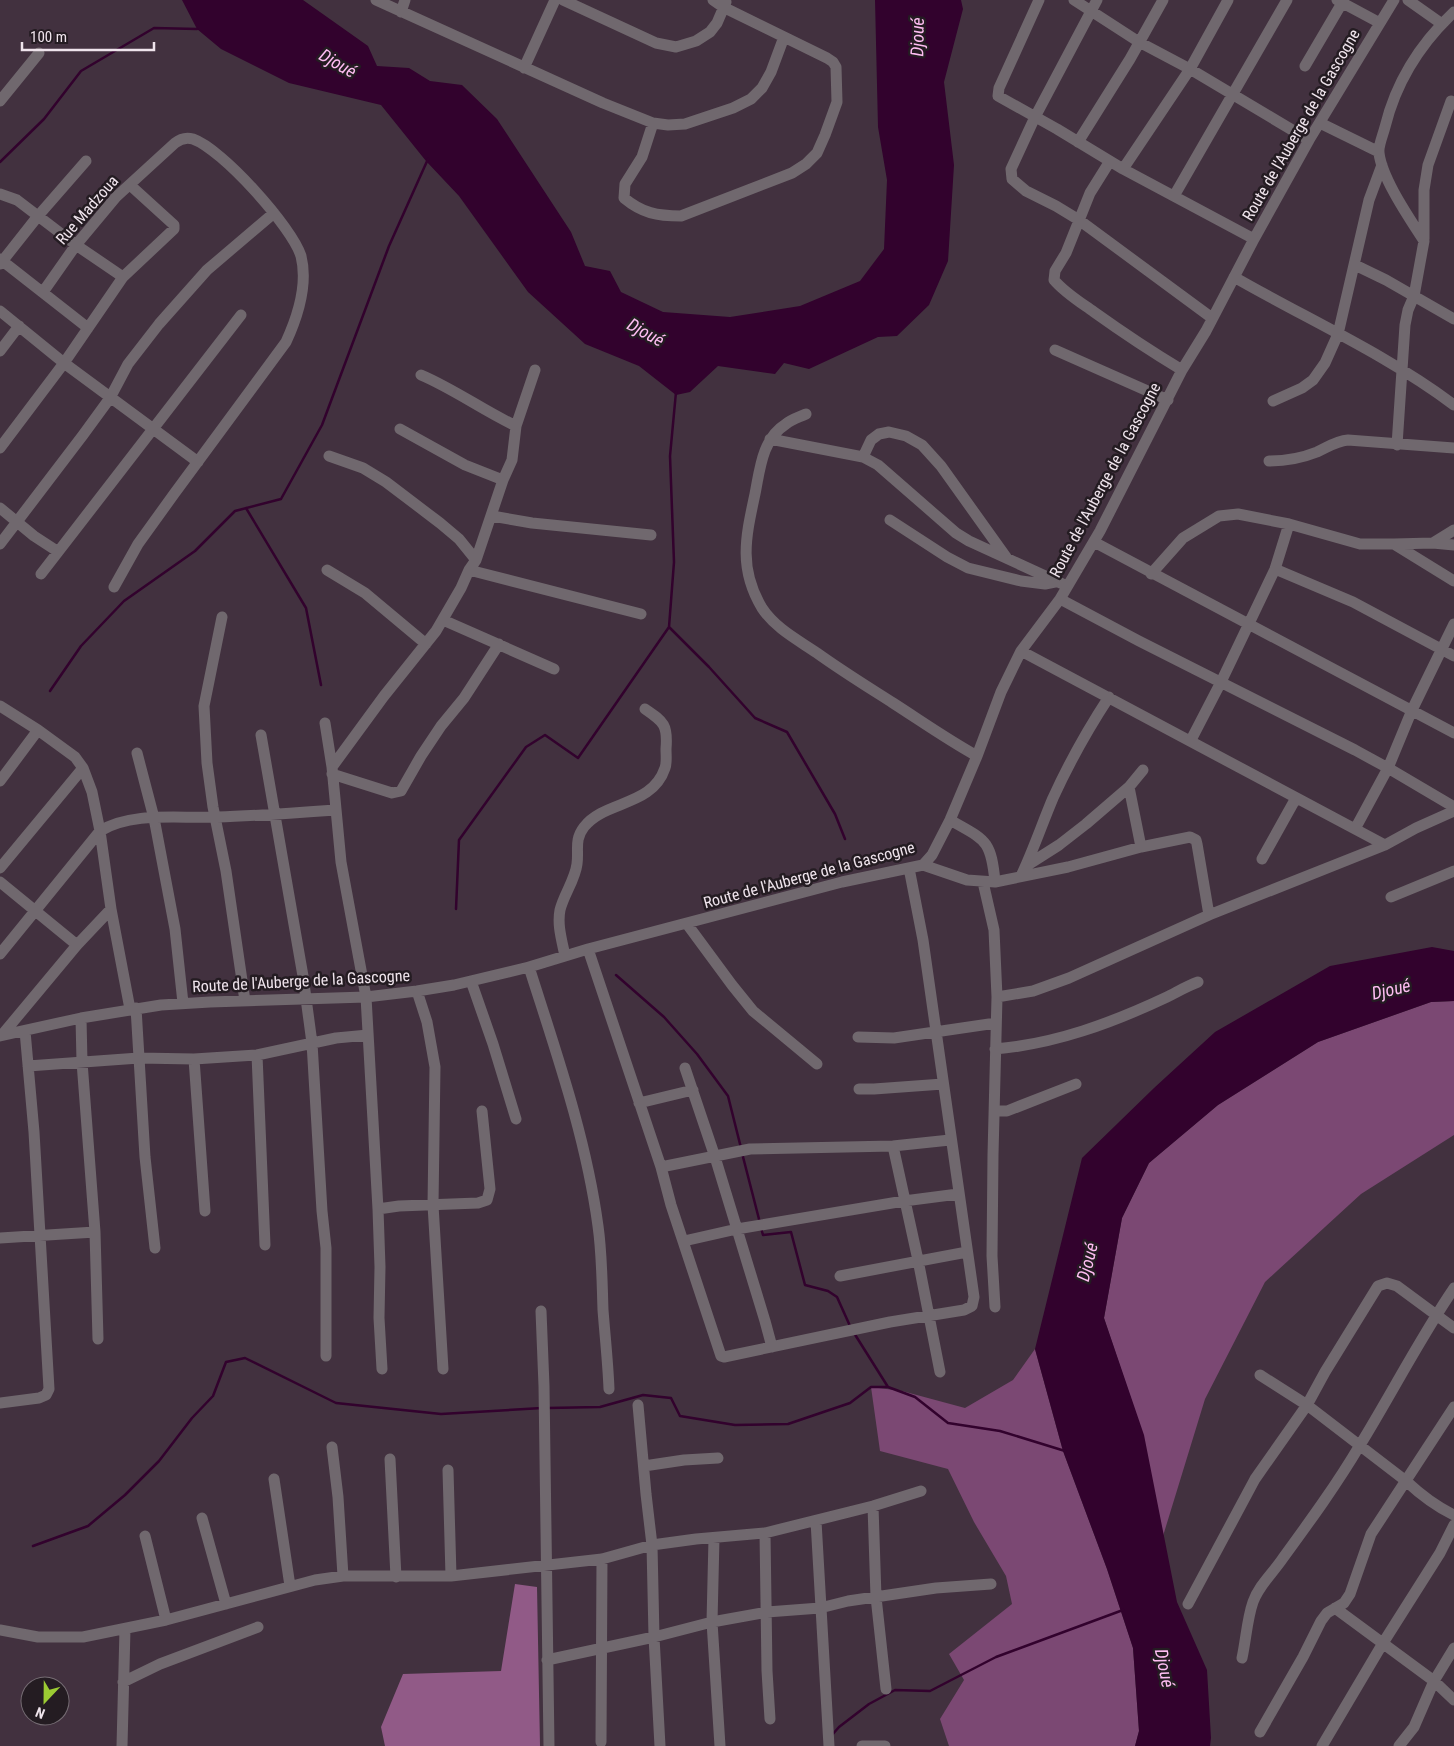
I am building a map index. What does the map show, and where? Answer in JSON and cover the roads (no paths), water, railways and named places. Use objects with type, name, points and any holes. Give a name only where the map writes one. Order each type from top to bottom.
[{"type":"street","points":[[376,0],[603,103],[653,123],[668,125],[685,124],[733,108],[751,99],[762,88],[771,72],[784,37]]},
{"type":"street","points":[[401,12],[405,0]]},
{"type":"street","points":[[524,68],[556,0]]},
{"type":"street","points":[[563,0],[656,43],[676,47],[696,42],[710,32],[717,23],[725,4]]},
{"type":"street","points":[[653,123],[642,157],[625,184],[624,198],[636,208],[662,216],[680,216],[792,173],[817,153],[832,119],[837,102],[836,68],[833,62],[725,4],[713,0]]},
{"type":"street","points":[[1039,0],[1002,81],[998,96],[1123,169],[1254,239]]},
{"type":"street","points":[[1074,0],[1139,42],[1190,69],[1309,140]]},
{"type":"street","points":[[1097,0],[1035,117],[1011,170],[1012,179],[1026,191],[1079,220],[1212,318]]},
{"type":"street","points":[[1078,142],[1163,0]]},
{"type":"street","points":[[1123,169],[1190,69],[1228,0]]},
{"type":"street","points":[[1174,196],[1286,0]]},
{"type":"street","name":"Route de l'Auberge de la Gascogne","points":[[1,1036],[81,1018],[184,1003],[366,997],[417,992],[529,966],[842,882],[923,865],[932,855],[950,820],[1001,692],[1021,651],[1060,599],[1062,584],[1094,542],[1182,370],[1254,239],[1309,140],[1394,0]]},
{"type":"street","points":[[1408,0],[1442,24]]},
{"type":"street","points":[[1305,66],[1340,2],[1380,23]]},
{"type":"street","points":[[1424,241],[1400,204],[1382,165],[1379,152],[1394,98],[1406,72],[1422,47],[1454,12]]},
{"type":"street","points":[[0,101],[39,53]]},
{"type":"street","points":[[1397,445],[1405,325],[1408,310],[1414,296],[1424,241],[1424,190],[1428,165],[1451,101]]},
{"type":"street","points":[[1320,123],[1379,152]]},
{"type":"street","name":"Rue Madzoua","points":[[43,292],[76,245],[116,196],[181,139],[193,139],[210,150],[246,181],[274,213]]},
{"type":"street","points":[[86,161],[1,262],[88,328]]},
{"type":"street","points":[[1110,161],[1090,193],[1066,253],[1056,271],[1054,280],[1061,288],[1101,317],[1154,354],[1182,370]]},
{"type":"street","points":[[1273,401],[1302,388],[1313,380],[1325,363],[1338,334],[1369,200],[1382,165]]},
{"type":"street","points":[[0,448],[64,363],[123,277],[174,229],[174,225],[130,185]]},
{"type":"street","points":[[0,194],[17,200],[76,245],[123,277]]},
{"type":"street","points":[[0,544],[110,398],[128,364],[158,324],[207,270],[274,213],[296,243],[301,257],[302,285],[295,322],[286,342],[138,544],[114,586]]},
{"type":"street","points":[[1355,264],[1454,319]]},
{"type":"street","points":[[1234,277],[1360,345],[1454,406]]},
{"type":"street","points":[[0,312],[110,398],[198,462]]},
{"type":"street","points":[[41,574],[241,315]]},
{"type":"street","points":[[0,351],[19,326]]},
{"type":"street","points":[[1055,350],[1168,400]]},
{"type":"street","points":[[332,770],[384,696],[443,620],[473,565],[512,460],[516,426],[536,370]]},
{"type":"street","points":[[421,375],[438,382],[516,426]]},
{"type":"street","points":[[806,414],[787,423],[770,439],[760,468],[747,532],[745,555],[753,587],[761,606],[771,620],[836,666],[944,737],[977,756]]},
{"type":"street","points":[[400,429],[464,465],[503,480]]},
{"type":"street","points":[[863,457],[871,440],[879,434],[889,432],[906,436],[922,445],[941,466],[1006,558]]},
{"type":"street","points":[[770,439],[863,457],[878,465],[956,533],[969,541],[1062,584]]},
{"type":"street","points":[[1269,461],[1282,461],[1309,454],[1342,441],[1454,448]]},
{"type":"street","points":[[329,456],[362,468],[400,492],[453,534],[473,565],[641,614]]},
{"type":"street","points":[[0,508],[34,536],[57,551]]},
{"type":"street","points":[[1151,574],[1183,538],[1219,516],[1238,514],[1289,524],[1360,544],[1433,543],[1454,545]]},
{"type":"street","points":[[492,516],[532,523],[651,535]]},
{"type":"street","points":[[890,520],[947,557],[968,568],[1021,581],[1062,584]]},
{"type":"street","points":[[1191,740],[1275,569],[1289,524]]},
{"type":"street","points":[[1433,543],[1454,530]]},
{"type":"street","points":[[1094,542],[1151,574],[1248,623],[1454,733]]},
{"type":"street","points":[[1394,544],[1454,581]]},
{"type":"street","points":[[1275,569],[1353,602],[1454,656]]},
{"type":"street","points":[[327,570],[365,593],[426,644]]},
{"type":"street","points":[[1060,599],[1388,768],[1454,807]]},
{"type":"street","points":[[222,617],[204,706],[206,763],[226,871],[245,1001]]},
{"type":"street","points":[[443,620],[554,669]]},
{"type":"street","points":[[1355,828],[1388,768],[1412,710],[1454,624]]},
{"type":"street","points":[[332,770],[392,793],[401,791],[441,726],[464,698],[499,644]]},
{"type":"street","points":[[1021,651],[1385,845]]},
{"type":"street","points":[[1023,871],[1071,761],[1086,732],[1109,697]]},
{"type":"street","points":[[0,706],[38,730],[75,757],[84,768],[92,792],[100,831],[111,910],[133,1009],[139,1058],[145,1156],[155,1248]]},
{"type":"street","points":[[565,956],[560,933],[560,910],[576,871],[578,862],[577,839],[582,829],[590,820],[607,810],[635,800],[647,792],[655,785],[665,768],[666,728],[662,720],[646,709]]},
{"type":"street","points":[[325,723],[332,770],[341,862],[366,997],[378,1209],[379,1318],[382,1370]]},
{"type":"street","points":[[0,781],[38,730]]},
{"type":"street","points":[[261,735],[312,1044],[326,1248],[326,1356]]},
{"type":"street","points":[[137,753],[154,818],[175,930],[184,1003]]},
{"type":"street","points":[[0,868],[84,768]]},
{"type":"street","points":[[923,865],[967,880],[983,882],[995,882],[1023,871],[1059,845],[1130,787],[1143,770]]},
{"type":"street","points":[[1130,787],[1141,847]]},
{"type":"street","points":[[1262,858],[1296,798]]},
{"type":"street","points":[[0,954],[100,831],[111,824],[154,818],[216,818],[336,810]]},
{"type":"street","points":[[997,997],[1033,991],[1069,978],[1209,915],[1385,845],[1416,828],[1454,811]]},
{"type":"street","points":[[950,820],[981,838],[990,849],[995,882]]},
{"type":"street","points":[[1023,871],[1068,867],[1141,847],[1183,837],[1194,837],[1209,915]]},
{"type":"street","points":[[588,949],[661,1167],[671,1205],[721,1356],[747,1353],[890,1322],[964,1310],[972,1306],[974,1298],[923,940],[909,868]]},
{"type":"street","points":[[1391,897],[1454,871]]},
{"type":"street","points":[[0,882],[77,945]]},
{"type":"street","points":[[983,882],[994,930],[997,997],[992,1256],[995,1306]]},
{"type":"street","points":[[1,1036],[77,945],[111,910]]},
{"type":"street","points":[[687,924],[732,985],[754,1011],[817,1064]]},
{"type":"street","points":[[529,966],[571,1099],[584,1148],[594,1200],[601,1257],[609,1389]]},
{"type":"street","points":[[470,981],[493,1044],[516,1119]]},
{"type":"street","points":[[995,1050],[1022,1047],[1078,1033],[1198,982]]},
{"type":"street","points":[[417,992],[426,1022],[435,1067],[433,1205],[443,1369]]},
{"type":"street","points":[[81,1018],[82,1062],[95,1232],[98,1338]]},
{"type":"street","points":[[858,1037],[894,1038],[996,1023]]},
{"type":"street","points":[[0,1402],[39,1398],[46,1395],[48,1389],[41,1236],[24,1031]]},
{"type":"street","points":[[28,1066],[139,1058],[194,1059],[258,1056],[336,1038],[368,1035]]},
{"type":"street","points":[[258,1056],[265,1245]]},
{"type":"street","points":[[194,1059],[205,1211]]},
{"type":"street","points":[[685,1068],[738,1229],[772,1347]]},
{"type":"street","points":[[859,1089],[942,1084]]},
{"type":"street","points":[[994,1111],[1007,1111],[1076,1084]]},
{"type":"street","points":[[639,1103],[693,1090]]},
{"type":"street","points":[[378,1209],[478,1203],[487,1200],[490,1189],[482,1111]]},
{"type":"street","points":[[661,1167],[750,1149],[893,1146],[950,1140]]},
{"type":"street","points":[[893,1146],[940,1372]]},
{"type":"street","points":[[684,1241],[738,1229],[904,1201],[958,1194]]},
{"type":"street","points":[[0,1238],[95,1232]]},
{"type":"street","points":[[840,1276],[967,1252]]},
{"type":"street","points":[[1188,1604],[1255,1479],[1307,1404],[1378,1286],[1387,1283],[1397,1286],[1454,1328]]},
{"type":"street","points":[[1242,1658],[1253,1603],[1261,1587],[1310,1521],[1360,1445],[1436,1314],[1454,1288]]},
{"type":"street","points":[[541,1311],[544,1386],[549,1746]]},
{"type":"street","points":[[1260,1375],[1307,1404],[1438,1508],[1454,1515]]},
{"type":"street","points":[[638,1405],[652,1546],[654,1637],[660,1746]]},
{"type":"street","points":[[1260,1732],[1303,1657],[1321,1621],[1327,1613],[1344,1603],[1350,1594],[1371,1534],[1454,1407]]},
{"type":"street","points":[[332,1447],[338,1497],[343,1576]]},
{"type":"street","points":[[644,1466],[684,1460],[718,1458]]},
{"type":"street","points":[[390,1459],[396,1577]]},
{"type":"street","points":[[448,1470],[451,1576]]},
{"type":"street","points":[[274,1479],[290,1586]]},
{"type":"street","points":[[0,1630],[55,1638],[82,1637],[166,1620],[315,1580],[343,1576],[451,1576],[602,1559],[652,1546],[696,1539],[765,1533],[873,1506],[921,1491]]},
{"type":"street","points":[[873,1506],[876,1597],[886,1689]]},
{"type":"street","points":[[202,1518],[226,1604]]},
{"type":"street","points":[[816,1521],[829,1746]]},
{"type":"street","points":[[1322,1746],[1383,1643],[1440,1553],[1454,1526]]},
{"type":"street","points":[[765,1533],[767,1671],[770,1719]]},
{"type":"street","points":[[145,1536],[166,1620]]},
{"type":"street","points":[[714,1538],[712,1622],[720,1746]]},
{"type":"street","points":[[601,1742],[602,1559]]},
{"type":"street","points":[[548,1660],[654,1637],[712,1622],[767,1612],[820,1608],[848,1601],[936,1588],[991,1584]]},
{"type":"street","points":[[1335,1608],[1434,1681],[1454,1700]]},
{"type":"street","points":[[124,1682],[160,1664],[258,1627]]},
{"type":"street","points":[[122,1746],[125,1629]]},
{"type":"street","points":[[1399,1746],[1414,1727],[1434,1681],[1454,1648]]},
{"type":"street","points":[[862,1746],[879,1746]]},
{"type":"water","name":"Djoué","points":[[182,0],[303,0],[368,46],[377,66],[409,68],[430,81],[462,85],[497,119],[571,232],[585,266],[610,271],[621,292],[663,312],[730,317],[800,306],[860,281],[884,249],[887,180],[878,127],[875,0],[961,0],[963,9],[944,82],[954,165],[948,261],[929,305],[897,336],[878,337],[809,369],[784,363],[775,374],[718,366],[690,392],[676,395],[639,366],[585,344],[528,292],[459,196],[426,161],[381,105],[289,83],[221,49],[197,29]]},
{"type":"water","name":"Djoué","points":[[1432,947],[1454,951],[1454,1001],[1431,1002],[1318,1042],[1218,1105],[1149,1163],[1122,1218],[1104,1318],[1144,1435],[1177,1602],[1207,1670],[1211,1738],[1210,1746],[1135,1746],[1139,1731],[1133,1648],[1107,1569],[1063,1451],[1035,1349],[1082,1158],[1215,1032],[1330,966]]},
{"type":"waterway","points":[[0,162],[44,119],[81,71],[154,28],[197,29]]},
{"type":"waterway","points":[[50,691],[81,646],[124,601],[195,551],[235,511],[281,499],[322,425],[389,246],[428,159]]},
{"type":"waterway","points":[[456,909],[459,840],[526,747],[545,735],[578,758],[669,627],[674,562],[670,456],[676,392]]},
{"type":"waterway","points":[[246,508],[306,608],[321,685]]},
{"type":"waterway","points":[[669,627],[709,667],[755,718],[787,732],[835,814],[845,839]]},
{"type":"waterway","points":[[616,975],[664,1017],[697,1054],[728,1096],[741,1148]]},
{"type":"waterway","points":[[742,1153],[760,1223]]},
{"type":"waterway","points":[[761,1228],[763,1235],[791,1232],[805,1285],[828,1291],[837,1297],[850,1326]]},
{"type":"waterway","points":[[854,1333],[888,1387]]},
{"type":"waterway","points":[[33,1546],[88,1526],[125,1495],[159,1461],[192,1418],[213,1396],[226,1362],[245,1358],[336,1403],[441,1414],[542,1408]]},
{"type":"waterway","points":[[548,1408],[600,1407],[643,1395],[671,1398],[680,1416],[735,1425],[788,1424],[850,1403],[871,1387],[888,1387],[915,1397],[948,1423],[1000,1431],[1065,1451]]},
{"type":"waterway","points":[[832,1735],[839,1727],[869,1704],[895,1690],[930,1691],[996,1657],[1123,1610]]}]
